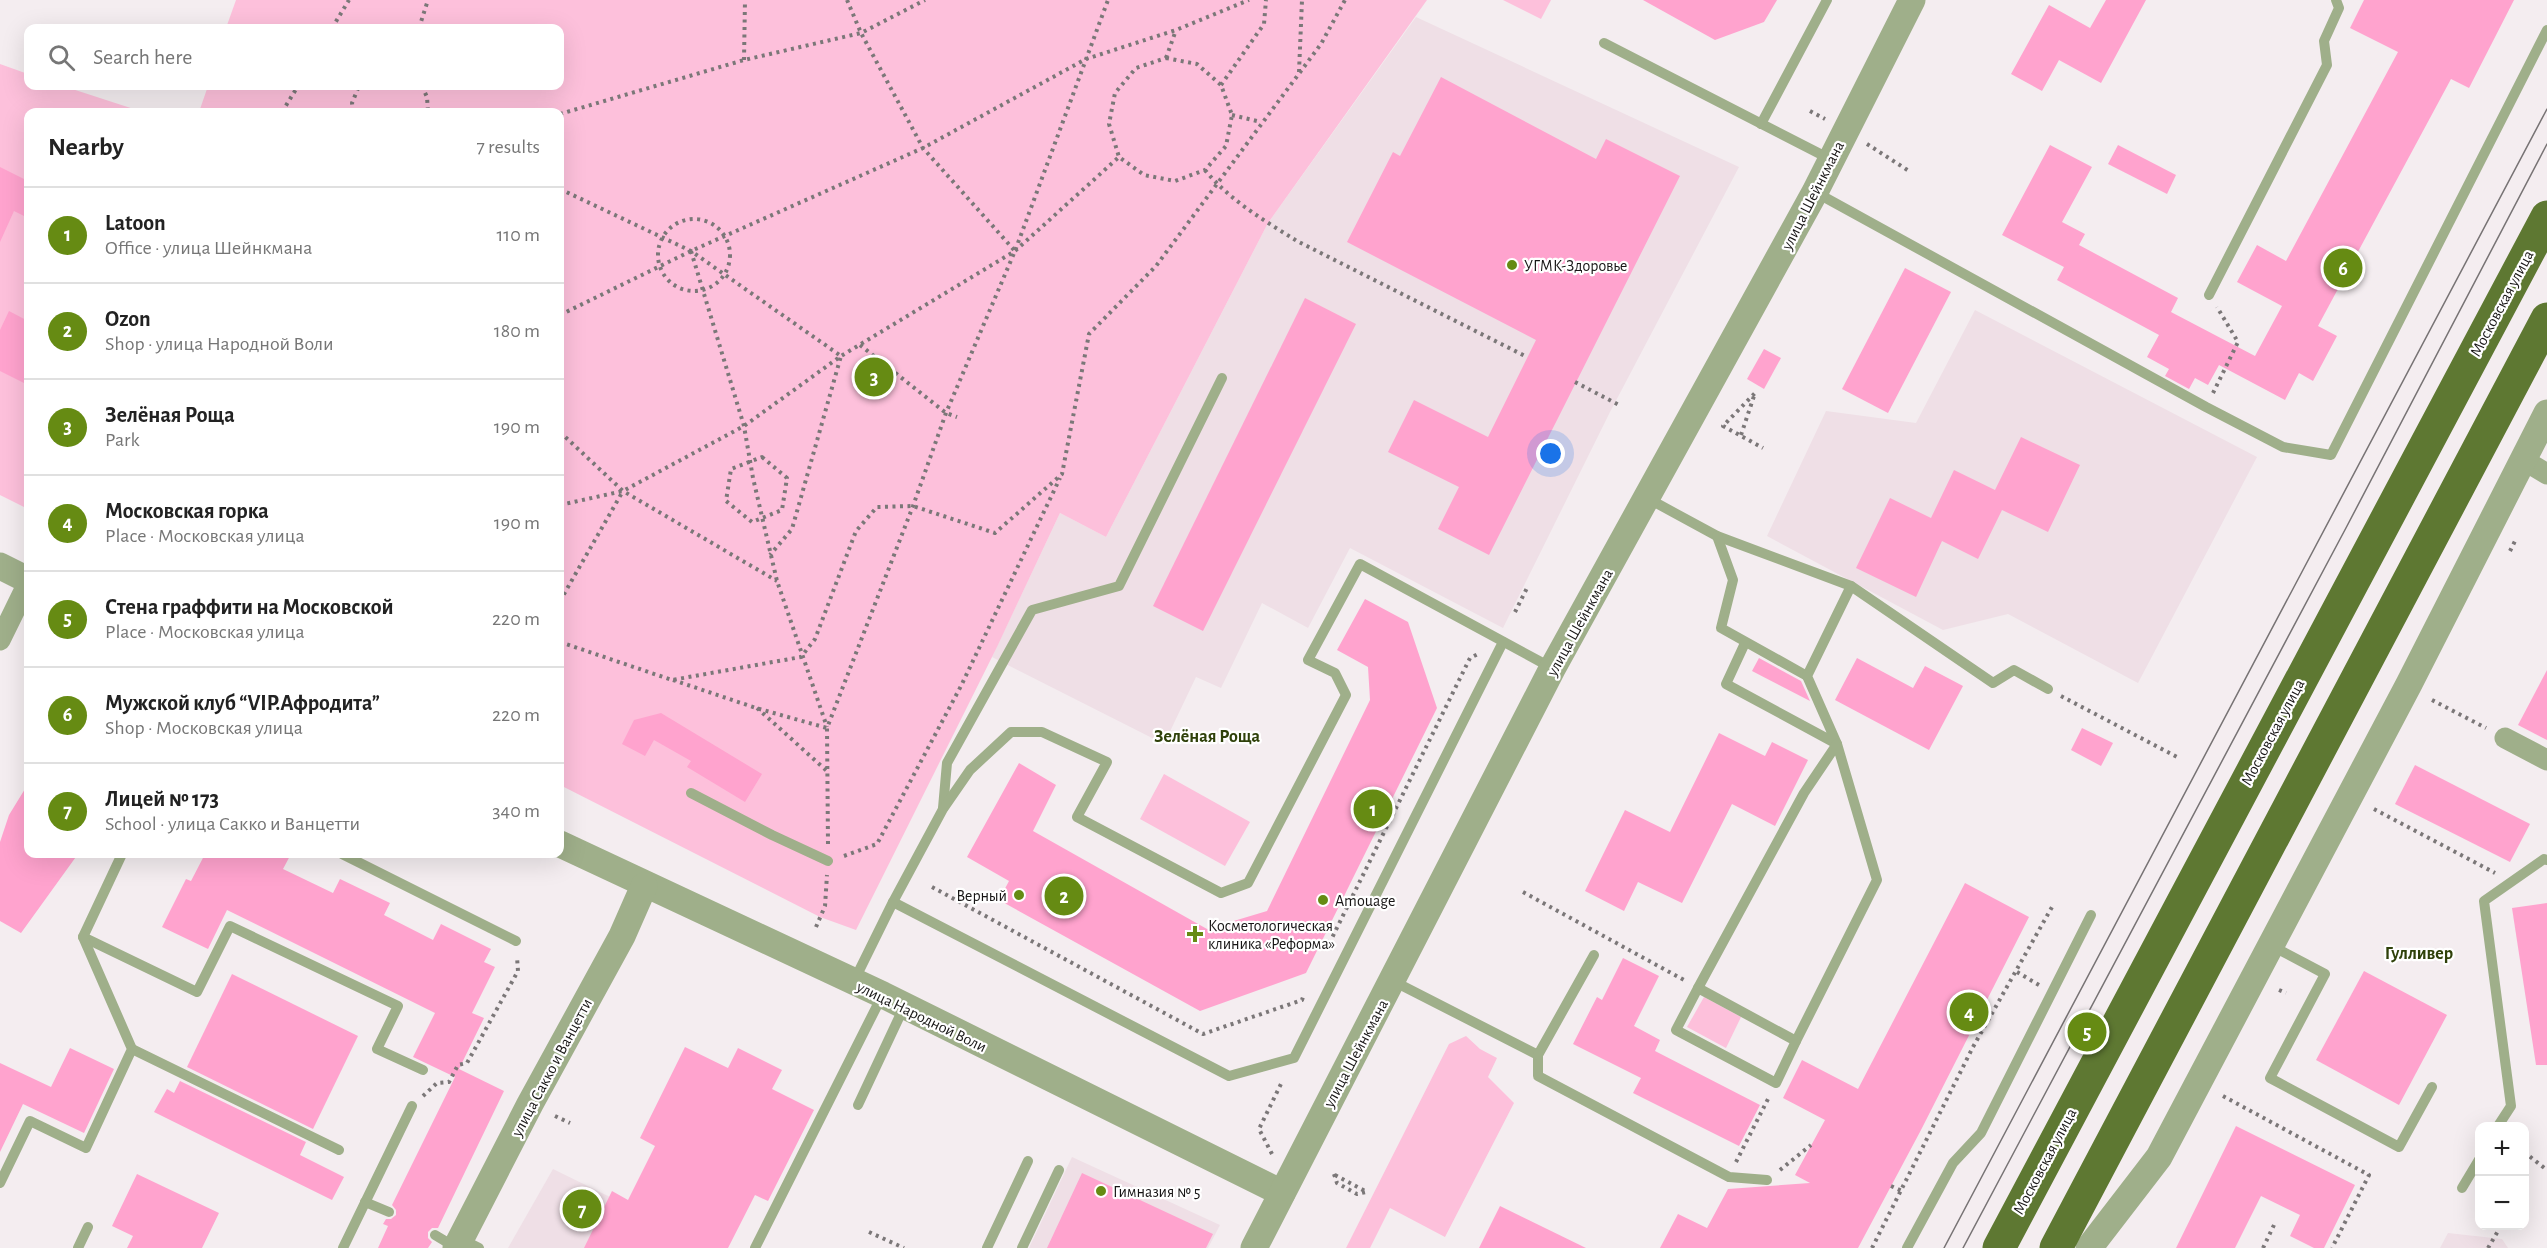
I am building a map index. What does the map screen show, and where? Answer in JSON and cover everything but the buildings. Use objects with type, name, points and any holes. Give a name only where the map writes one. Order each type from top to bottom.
[{"type":"main road","name":"Московская улица","points":[[1999,1248],[2083,1086],[2547,217]]},
{"type":"main road","points":[[2056,1248],[2547,319]]},
{"type":"street","name":"улица Шейнкмана","points":[[1254,1248],[1552,669],[1815,192],[1912,0]]},
{"type":"street","points":[[2089,1248],[2159,1157],[2409,684],[2547,413]]},
{"type":"street","points":[[2522,459],[2547,474]]},
{"type":"street","points":[[0,566],[24,580]]},
{"type":"street","points":[[0,640],[24,590]]},
{"type":"street","points":[[2505,738],[2547,760]]},
{"type":"street","name":"улица Народной Воли","points":[[564,846],[645,886],[854,982],[1282,1193]]},
{"type":"street","name":"улица Сакко и Ванцетти","points":[[457,1244],[622,936],[645,886]]},
{"type":"lane","points":[[1761,124],[1827,0]]},
{"type":"lane","points":[[2210,295],[2327,65],[2324,41],[2339,8],[2336,0]]},
{"type":"lane","points":[[1815,192],[2283,447],[2331,455],[2547,30]]},
{"type":"lane","points":[[1604,43],[1830,159]]},
{"type":"lane","points":[[943,809],[947,763],[1032,610],[1119,586],[1222,378]]},
{"type":"lane","points":[[1647,498],[1717,536],[1851,586],[1993,683],[2014,670],[2048,689]]},
{"type":"lane","points":[[1717,536],[1733,580],[1721,628],[1808,676],[1837,744],[1877,880],[1776,1083],[1676,1030],[1804,793],[1837,744]]},
{"type":"lane","points":[[854,982],[893,902],[943,809],[970,770],[1011,732],[1042,732],[1107,762],[1077,817],[1221,893],[1248,883],[1346,695],[1335,674],[1308,660],[1360,564],[1552,669]]},
{"type":"lane","points":[[1808,676],[1851,586]]},
{"type":"lane","points":[[893,902],[1229,1076],[1294,1058],[1503,642]]},
{"type":"lane","points":[[1745,643],[1726,684],[1837,744]]},
{"type":"lane","points":[[691,793],[828,861]]},
{"type":"lane","points":[[120,858],[83,937],[132,1049],[339,1150]]},
{"type":"lane","points":[[350,858],[516,941]]},
{"type":"lane","points":[[2501,1122],[2511,1106],[2484,901],[2544,859],[2547,860]]},
{"type":"lane","points":[[1907,1248],[1953,1163],[1981,1133],[2091,915]]},
{"type":"lane","points":[[83,937],[197,992],[230,926],[398,1006],[377,1049],[423,1070]]},
{"type":"lane","points":[[2271,946],[2325,974],[2271,1078],[2399,1147],[2432,1087]]},
{"type":"lane","points":[[1594,955],[1538,1055],[1538,1076],[1729,1177],[1767,1180]]},
{"type":"lane","points":[[1393,981],[1538,1055]]},
{"type":"lane","points":[[1698,988],[1796,1041]]},
{"type":"lane","points":[[858,1104],[893,1001]]},
{"type":"lane","points":[[755,1248],[893,1001]]},
{"type":"lane","points":[[0,1184],[30,1121],[86,1148],[132,1049]]},
{"type":"lane","points":[[344,1248],[412,1106]]},
{"type":"lane","points":[[987,1248],[1028,1161]]},
{"type":"lane","points":[[2462,1188],[2475,1166]]},
{"type":"lane","points":[[1022,1248],[1059,1170]]},
{"type":"lane","points":[[365,1202],[389,1212]]},
{"type":"lane","points":[[78,1248],[88,1227]]},
{"type":"path","points":[[334,24],[349,0]]},
{"type":"path","points":[[420,24],[428,0]]},
{"type":"path","points":[[744,60],[745,0]]},
{"type":"path","points":[[847,0],[861,33],[923,148],[1015,251]]},
{"type":"path","points":[[564,113],[744,60],[861,33],[926,0]]},
{"type":"path","points":[[827,728],[913,506],[946,413],[1015,251],[1108,0]]},
{"type":"path","points":[[564,313],[691,251],[923,148],[1086,59],[1176,30],[1249,0]]},
{"type":"path","points":[[1221,85],[1264,24],[1266,0]]},
{"type":"path","points":[[1299,72],[1302,0]]},
{"type":"path","points":[[828,861],[877,844],[961,686],[1062,474],[1089,334],[1156,266],[1215,183],[1321,44],[1345,0]]},
{"type":"path","points":[[1166,58],[1176,30]]},
{"type":"path","points":[[1166,58],[1197,64],[1221,85],[1232,115],[1226,146],[1205,170],[1175,181],[1144,175],[1119,157],[1109,124],[1115,93],[1136,69],[1166,58]]},
{"type":"path","points":[[284,108],[296,90]]},
{"type":"path","points":[[353,108],[352,103],[357,90]]},
{"type":"path","points":[[424,90],[428,97],[428,108]]},
{"type":"path","points":[[1232,115],[1261,122]]},
{"type":"path","points":[[1867,143],[1909,171]]},
{"type":"path","points":[[564,504],[623,491],[744,426],[841,356],[1015,251],[1119,157]]},
{"type":"path","points":[[1205,170],[1215,183],[1268,223],[1297,241],[1527,357]]},
{"type":"path","points":[[564,191],[691,251],[841,356]]},
{"type":"path","points":[[693,219],[705,221],[725,236],[730,255],[724,274],[718,281],[703,290],[679,288],[669,281],[660,267],[658,248],[662,237],[670,227],[681,221],[693,219]]},
{"type":"path","points":[[691,251],[744,426],[777,581],[827,728],[828,861],[825,906],[816,927]]},
{"type":"path","points":[[2206,407],[2238,342],[2210,295]]},
{"type":"path","points":[[860,345],[946,413],[957,417]]},
{"type":"path","points":[[770,555],[792,529],[841,356]]},
{"type":"path","points":[[1575,382],[1621,406]]},
{"type":"path","points":[[1741,435],[1755,393],[1723,426],[1763,448]]},
{"type":"path","points":[[564,436],[623,491],[777,581]]},
{"type":"path","points":[[762,457],[788,478],[782,510],[752,522],[726,501],[731,469],[750,462],[762,457]]},
{"type":"path","points":[[672,680],[801,657],[815,639],[856,531],[878,507],[913,506],[995,533],[1062,474]]},
{"type":"path","points":[[564,594],[623,491]]},
{"type":"path","points":[[2510,551],[2517,539]]},
{"type":"path","points":[[1515,612],[1528,586]]},
{"type":"path","points":[[564,643],[756,708],[827,728]]},
{"type":"path","points":[[2048,689],[2177,757]]},
{"type":"path","points":[[2432,700],[2505,738]]},
{"type":"path","points":[[756,708],[828,772]]},
{"type":"path","points":[[2374,809],[2511,882]]},
{"type":"path","points":[[1523,892],[1698,988]]},
{"type":"path","points":[[1872,1248],[1973,1047],[2052,908]]},
{"type":"path","points":[[412,1106],[437,1083],[449,1082],[458,1065],[467,1063],[518,971],[516,941]]},
{"type":"path","points":[[2017,972],[2052,993]]},
{"type":"path","points":[[2279,990],[2286,993]]},
{"type":"path","points":[[1729,1177],[1776,1083]]},
{"type":"path","points":[[1272,1154],[1259,1129],[1281,1084]]},
{"type":"path","points":[[2223,1096],[2369,1175],[2332,1248]]},
{"type":"path","points":[[555,1116],[570,1124]]},
{"type":"path","points":[[1767,1180],[1811,1145]]},
{"type":"path","points":[[2529,1156],[2547,1170]]},
{"type":"path","points":[[1334,1174],[1366,1192],[1357,1194],[1337,1183],[1334,1174]]},
{"type":"path","points":[[1891,1186],[1902,1191]]},
{"type":"path","points":[[2263,1248],[2274,1225]]},
{"type":"path","points":[[2488,1248],[2499,1230]]},
{"type":"path","points":[[869,1232],[904,1248]]},
{"type":"shaded area","points":[[236,0],[1427,0],[1268,223],[1106,537],[1060,513],[997,647],[856,930],[820,917],[564,787],[564,108],[200,108],[207,90],[564,90],[564,24],[227,24]]},
{"type":"shaded area","points":[[1503,0],[1551,0],[1541,19]]},
{"type":"shaded area","points":[[1416,17],[1739,167],[1610,412],[1503,628],[1350,548],[1308,628],[1262,603],[1221,688],[1196,677],[1164,744],[992,657],[1060,513],[1106,537],[1268,223]]},
{"type":"shaded area","points":[[0,64],[24,73],[24,90],[75,90],[131,108],[24,108],[24,507],[0,495]]},
{"type":"shaded area","points":[[1975,310],[2257,457],[2138,683],[2008,614],[1943,630],[1767,536],[1826,411],[1916,423]]},
{"type":"shaded area","points":[[1164,774],[1250,822],[1225,866],[1140,819]]},
{"type":"shaded area","points":[[1704,997],[1741,1017],[1726,1048],[1687,1027]]},
{"type":"shaded area","points":[[1466,1036],[1480,1049],[1497,1058],[1488,1077],[1514,1103],[1445,1237],[1390,1208],[1370,1248],[1346,1248],[1449,1044]]},
{"type":"shaded area","name":"Гимназия № 5","points":[[1072,1157],[1220,1225],[1208,1248],[1029,1248]]},
{"type":"shaded area","points":[[553,1169],[714,1248],[508,1248]]},
{"type":"shaded area","points":[[2448,1233],[2502,1239],[2508,1248],[2440,1248]]},
{"type":"tram line","points":[[1944,1248],[2547,109]]},
{"type":"tram line","points":[[1963,1248],[2347,526],[2547,144]]},
{"type":"place","name":"УГМК-Здоровье","points":[[1512,265]]},
{"type":"place","name":"Мужской клуб “VIP.Афродита”","points":[[2343,268]]},
{"type":"place","name":"Зелёная Роща","points":[[874,377]]},
{"type":"place","name":"Latoon","points":[[1373,809]]},
{"type":"place","name":"Верный","points":[[1019,895]]},
{"type":"place","name":"Ozon","points":[[1064,896]]},
{"type":"place","name":"Amouage","points":[[1323,900]]},
{"type":"place","name":"Косметологическая клиника «Реформа»","points":[[1195,934]]},
{"type":"place","name":"Московская горка","points":[[1969,1012]]},
{"type":"place","name":"Стена граффити на Московской","points":[[2087,1032]]},
{"type":"place","name":"Гимназия № 5","points":[[1101,1191]]},
{"type":"place","name":"Лицей № 173","points":[[582,1209]]},
{"type":"district","name":"Зелёная Роща","points":[[1207,736]]},
{"type":"district","name":"Гулливер","points":[[2419,953]]}]
